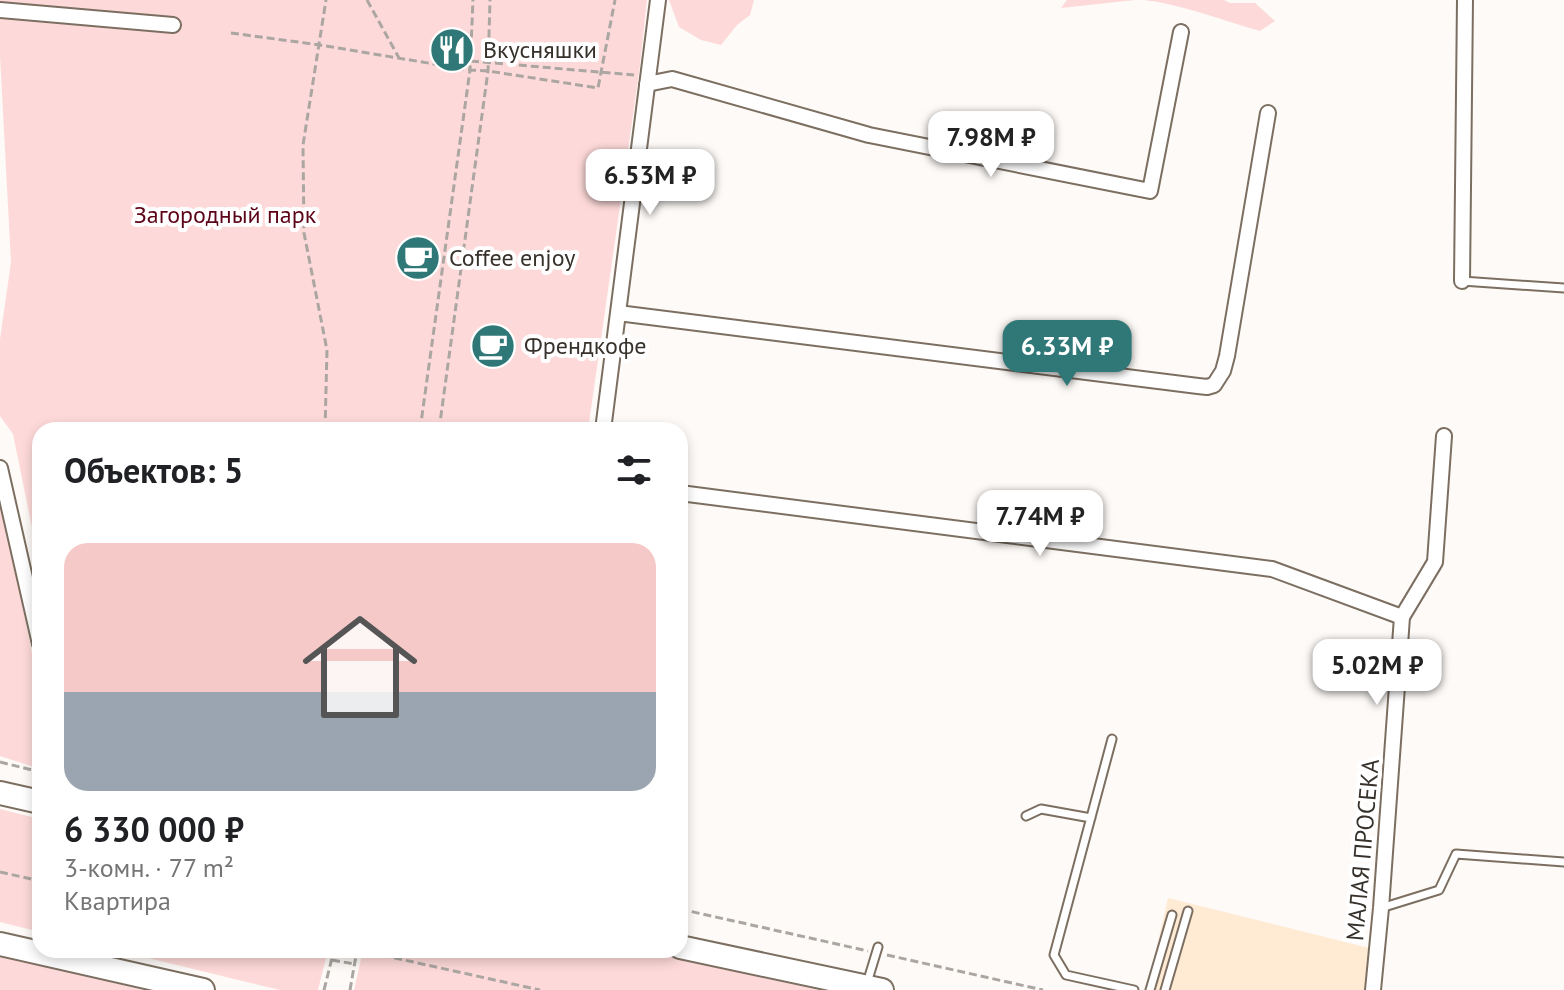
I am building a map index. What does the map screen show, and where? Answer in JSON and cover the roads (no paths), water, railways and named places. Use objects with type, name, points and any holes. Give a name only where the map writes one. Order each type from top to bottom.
[{"type":"main road","points":[[0,793],[32,800]]},
{"type":"main road","points":[[0,944],[32,951]]},
{"type":"main road","points":[[688,949],[874,988]]},
{"type":"main road","points":[[62,958],[203,990]]},
{"type":"street","points":[[604,422],[658,0]]},
{"type":"street","points":[[1462,281],[1465,0]]},
{"type":"street","points":[[0,10],[173,25]]},
{"type":"street","points":[[648,80],[672,79],[869,135],[1150,191],[1181,32]]},
{"type":"street","points":[[618,313],[1198,386],[1214,385],[1223,371],[1227,356],[1268,113]]},
{"type":"street","name":"МАЛАЯ ПРОСЕКА","points":[[1373,990],[1402,617],[1435,562],[1444,436]]},
{"type":"street","points":[[0,468],[4,501],[32,612]]},
{"type":"street","points":[[688,494],[1272,569],[1402,617]]},
{"type":"lane","points":[[1462,281],[1564,288]]},
{"type":"lane","points":[[1112,739],[1054,955],[1066,975],[1134,990]]},
{"type":"lane","points":[[1026,816],[1041,809],[1091,818]]},
{"type":"lane","points":[[1381,908],[1439,890],[1456,854],[1564,862]]},
{"type":"lane","points":[[1165,990],[1188,911]]},
{"type":"lane","points":[[1150,990],[1172,915]]},
{"type":"lane","points":[[874,988],[877,950]]},
{"type":"place","name":"Вкусняшки","points":[[452,50]]},
{"type":"place","name":"Coffee enjoy","points":[[418,258]]},
{"type":"place","name":"Френдкофе","points":[[493,346]]},
{"type":"park label","name":"Загородный парк","points":[[225,215]]}]
